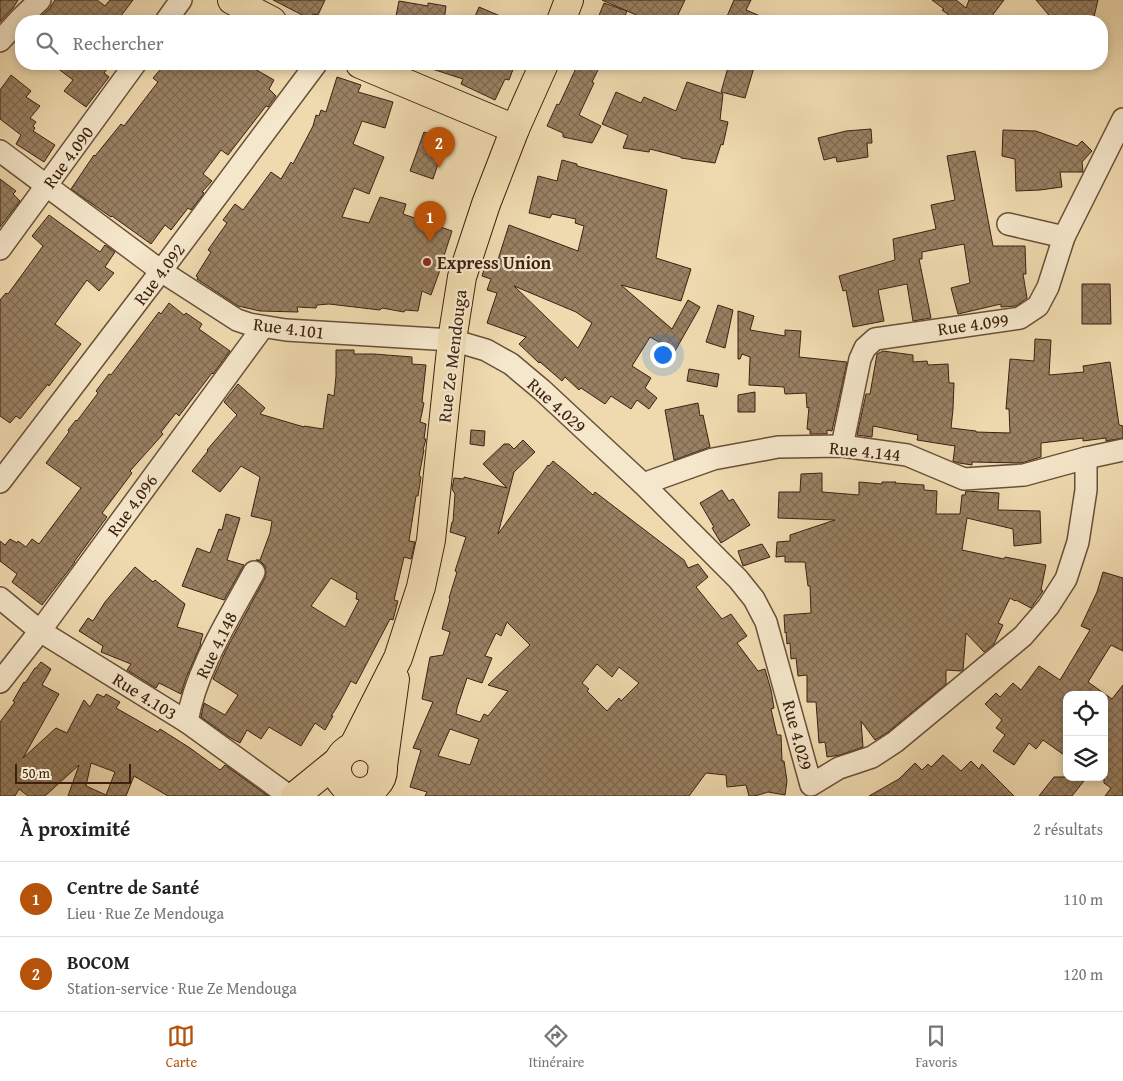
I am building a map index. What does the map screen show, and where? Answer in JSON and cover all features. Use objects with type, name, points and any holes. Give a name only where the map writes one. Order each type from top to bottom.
[{"type":"main road","points":[[232,0],[261,15]]},
{"type":"main road","points":[[563,15],[569,0]]},
{"type":"main road","points":[[374,70],[515,129]]},
{"type":"main road","name":"Rue Ze Mendouga","points":[[346,774],[398,658],[421,587],[431,540],[452,340],[462,278],[486,204],[515,129],[541,70]]},
{"type":"main road","name":"Rue Ze Mendouga","points":[[380,796],[398,658]]},
{"type":"main road","points":[[296,796],[346,774],[360,746],[374,750],[382,762],[381,777],[370,789],[355,791],[346,774]]},
{"type":"street","points":[[23,15],[40,0]]},
{"type":"street","points":[[170,15],[181,0]]},
{"type":"street","points":[[0,40],[15,24]]},
{"type":"street","name":"Rue 4.090","points":[[0,249],[131,70]]},
{"type":"street","name":"Rue 4.092","points":[[0,482],[312,70]]},
{"type":"street","name":"Rue 4.099","points":[[842,446],[860,359],[865,348],[875,339],[1020,318],[1038,306],[1048,287],[1064,237],[1123,119]]},
{"type":"street","name":"Rue 4.101","points":[[0,151],[161,271],[237,320],[263,327],[286,330],[452,340]]},
{"type":"street","points":[[1008,224],[1064,237]]},
{"type":"street","name":"Rue 4.096","points":[[0,682],[40,631],[263,327]]},
{"type":"street","name":"Rue 4.029","points":[[452,340],[486,350],[512,364],[643,484],[738,579],[754,599],[766,622],[804,791],[839,768],[872,757],[895,742],[1023,636],[1048,607],[1066,579],[1078,542],[1086,490],[1086,458]]},
{"type":"street","name":"Rue 4.144","points":[[643,484],[713,459],[778,447],[842,446],[907,455],[964,479],[1024,475],[1086,458]]},
{"type":"street","points":[[1086,458],[1123,450]]},
{"type":"street","name":"Rue 4.148","points":[[187,722],[190,703],[204,666],[254,572]]},
{"type":"street","name":"Rue 4.103","points":[[0,598],[40,631],[187,722],[289,796]]},
{"type":"building","points":[[0,0],[18,0],[0,22]]},
{"type":"building","points":[[55,0],[97,0],[105,6],[110,0],[133,0],[122,15],[42,15]]},
{"type":"building","points":[[273,0],[325,0],[318,15],[302,15]]},
{"type":"building","points":[[602,0],[685,0],[678,15],[636,15]]},
{"type":"building","points":[[734,0],[751,0],[746,10],[758,15],[728,15]]},
{"type":"building","points":[[932,0],[956,0],[966,8],[969,0],[1004,0],[993,15],[949,15],[942,10],[944,9]]},
{"type":"building","points":[[1036,0],[1098,0],[1094,15],[1049,15]]},
{"type":"building","points":[[399,1],[428,6],[428,3],[446,6],[445,15],[396,15]]},
{"type":"building","points":[[604,3],[627,11],[625,15],[599,15]]},
{"type":"building","points":[[479,7],[498,15],[476,15]]},
{"type":"building","points":[[60,70],[106,70],[104,73],[109,77],[86,107],[64,91],[73,80]]},
{"type":"building","points":[[160,70],[256,70],[274,80],[269,89],[276,96],[228,155],[221,150],[203,174],[212,181],[202,192],[204,193],[191,210],[188,208],[171,230],[165,225],[151,244],[71,189],[94,155],[121,124],[124,126],[158,82],[153,78]]},
{"type":"building","points":[[435,70],[513,70],[509,80],[505,79],[495,100],[461,84],[463,79]]},
{"type":"building","points":[[575,70],[598,70],[579,115],[601,126],[592,143],[563,137],[563,133],[547,126],[557,104],[559,105]]},
{"type":"building","points":[[727,70],[753,70],[745,98],[721,92]]},
{"type":"building","points":[[11,75],[31,91],[26,97],[40,106],[30,118],[36,122],[33,126],[35,128],[33,131],[55,145],[44,162],[16,144],[21,135],[0,119],[0,90]]},
{"type":"building","points":[[337,77],[361,85],[358,92],[393,102],[385,128],[362,121],[353,144],[384,157],[369,194],[354,188],[342,217],[369,223],[380,197],[406,204],[403,214],[452,231],[431,295],[422,291],[418,311],[405,310],[404,312],[382,308],[380,310],[329,304],[317,305],[316,308],[297,307],[298,312],[260,311],[238,306],[197,279],[198,277],[196,276],[211,252],[208,250],[227,223],[223,220],[235,204],[243,210],[271,172],[281,179],[291,162],[293,164],[313,126],[316,115],[319,116],[321,110],[326,112]]},
{"type":"building","points":[[687,82],[723,94],[720,120],[728,122],[723,145],[721,144],[715,163],[681,158],[650,149],[649,152],[623,148],[628,135],[602,124],[616,92],[641,103],[644,97],[676,111]]},
{"type":"building","points":[[871,129],[872,143],[867,143],[868,157],[837,162],[836,157],[824,160],[818,138],[846,131]]},
{"type":"building","points":[[1003,130],[1036,131],[1077,146],[1082,141],[1092,151],[1082,162],[1083,172],[1060,172],[1062,187],[1016,191],[1015,159],[1002,156]]},
{"type":"building","points":[[424,132],[446,140],[433,179],[410,171]]},
{"type":"building","points":[[975,151],[993,246],[1025,246],[1026,274],[1023,274],[1027,298],[1016,306],[1001,307],[1001,304],[958,314],[951,288],[970,283],[964,244],[922,252],[922,259],[919,259],[931,318],[913,321],[907,284],[878,290],[884,321],[853,327],[846,290],[843,291],[839,276],[895,260],[893,239],[936,229],[931,205],[955,200],[947,156]]},
{"type":"building","points":[[562,160],[577,164],[577,166],[667,190],[656,258],[691,269],[681,301],[621,285],[672,329],[688,300],[700,307],[675,351],[650,337],[632,366],[651,378],[645,388],[657,398],[649,409],[637,400],[631,409],[611,396],[605,404],[581,388],[579,390],[565,377],[562,381],[539,363],[519,344],[526,337],[487,323],[497,293],[487,290],[491,279],[482,276],[486,263],[496,266],[509,225],[578,251],[584,226],[575,223],[576,219],[552,214],[550,218],[529,213],[538,176],[557,181]],"holes":[[[514,286],[576,312],[592,323],[578,348]]]},
{"type":"building","points":[[0,179],[16,191],[13,194],[20,201],[0,227]]},
{"type":"building","points":[[49,215],[100,252],[105,245],[115,252],[105,267],[114,273],[99,291],[87,280],[55,324],[81,344],[49,386],[48,384],[20,419],[16,416],[10,423],[0,416],[0,300],[6,293],[8,294],[43,246],[32,236]]},
{"type":"building","points":[[1082,284],[1110,284],[1111,324],[1082,324]]},
{"type":"building","points":[[169,303],[184,315],[186,313],[202,324],[199,329],[230,351],[179,416],[176,413],[161,432],[163,434],[130,471],[132,473],[102,513],[107,517],[42,605],[12,582],[17,574],[0,561],[0,541],[5,545],[10,539],[17,543],[18,541],[26,547],[32,539],[39,544],[81,488],[46,463],[69,432],[68,430],[98,393],[96,391],[109,374],[111,375],[159,312],[161,314]]},
{"type":"building","points":[[718,305],[733,310],[725,348],[706,342]]},
{"type":"building","points":[[738,311],[754,316],[750,330],[785,336],[785,330],[801,331],[799,357],[847,362],[832,431],[827,430],[827,434],[810,434],[810,430],[807,429],[809,407],[807,408],[806,393],[785,394],[784,387],[749,385],[750,357],[742,354],[740,359],[738,359]]},
{"type":"building","points":[[1035,339],[1051,340],[1049,375],[1084,372],[1083,366],[1110,362],[1119,425],[1123,426],[1123,438],[1106,441],[1106,438],[1083,441],[1083,438],[1041,443],[1041,457],[1022,463],[972,462],[972,465],[953,461],[955,446],[917,440],[918,435],[873,426],[872,437],[857,435],[866,394],[870,394],[877,354],[883,351],[913,355],[913,362],[927,361],[928,365],[948,364],[949,383],[954,383],[951,428],[976,432],[1010,433],[1009,409],[1006,409],[1010,359],[1034,361]]},
{"type":"building","points":[[336,350],[354,350],[354,354],[412,357],[412,364],[426,365],[422,402],[424,403],[420,422],[426,424],[424,439],[426,439],[409,541],[415,542],[411,559],[404,557],[394,600],[398,601],[393,620],[390,619],[356,684],[351,681],[325,730],[315,723],[301,746],[269,727],[261,739],[247,730],[240,743],[201,717],[204,703],[225,715],[238,695],[213,679],[226,650],[265,578],[265,566],[256,560],[260,560],[270,533],[272,521],[251,516],[260,477],[241,466],[220,492],[192,471],[237,415],[224,402],[238,384],[265,408],[260,414],[304,427],[323,429],[328,394],[334,396]],"holes":[[[331,578],[357,593],[356,599],[359,600],[345,627],[311,606]]]},
{"type":"building","points":[[689,369],[719,374],[717,387],[687,381]]},
{"type":"building","points":[[755,392],[755,412],[738,412],[738,395]]},
{"type":"building","points":[[698,403],[700,416],[703,415],[710,447],[674,460],[665,410]]},
{"type":"building","points":[[471,430],[485,431],[484,446],[470,444]]},
{"type":"building","points":[[523,440],[535,452],[514,472],[498,534],[548,465],[553,461],[593,495],[595,492],[684,560],[688,568],[698,564],[708,577],[696,587],[722,619],[731,614],[747,636],[737,643],[758,671],[765,669],[771,690],[774,708],[771,709],[777,735],[781,735],[782,761],[784,761],[787,781],[785,795],[768,792],[749,796],[746,785],[727,787],[726,775],[706,773],[689,796],[425,796],[427,792],[410,787],[421,750],[413,748],[433,702],[422,699],[430,657],[443,655],[450,632],[442,629],[457,572],[455,571],[466,537],[450,532],[453,522],[455,494],[452,489],[454,478],[464,479],[464,477],[507,488],[483,464],[504,444],[509,444],[514,449]],"holes":[[[507,622],[530,645],[488,685],[508,691],[488,716],[484,714],[480,722],[456,714],[467,678],[482,683],[492,658],[485,656],[496,633],[501,636]],[[597,664],[612,677],[619,667],[639,683],[621,701],[619,698],[607,711],[587,691],[589,689],[582,683]],[[450,729],[479,739],[470,765],[438,756]]]},
{"type":"building","points":[[822,473],[822,492],[859,495],[859,482],[882,484],[882,482],[896,482],[924,485],[924,490],[937,491],[936,514],[960,514],[962,495],[965,495],[966,491],[999,493],[998,510],[1040,511],[1041,543],[1014,546],[1013,529],[967,518],[962,550],[1046,565],[1041,590],[1043,591],[1031,608],[1010,598],[998,623],[1003,625],[994,644],[984,652],[966,633],[963,670],[946,670],[946,684],[888,732],[875,740],[861,721],[863,747],[840,755],[827,757],[825,742],[819,743],[816,702],[807,702],[807,675],[798,676],[796,658],[791,659],[790,643],[787,644],[785,633],[784,615],[811,613],[810,586],[808,586],[805,562],[785,562],[785,556],[776,557],[777,542],[790,541],[790,535],[835,520],[778,518],[779,492],[800,492],[801,474]]},
{"type":"building","points":[[722,490],[729,501],[733,499],[750,525],[721,543],[700,503]]},
{"type":"building","points":[[226,514],[240,518],[227,560],[244,565],[224,600],[182,586],[197,548],[210,553],[219,529],[222,530]]},
{"type":"building","points":[[762,544],[770,557],[743,566],[738,551]]},
{"type":"building","points":[[135,567],[185,604],[177,627],[203,634],[201,644],[181,694],[159,683],[156,688],[127,670],[131,664],[101,652],[103,646],[79,631],[88,618],[93,621],[105,602]]},
{"type":"building","points":[[1103,572],[1123,578],[1123,651],[1111,645],[1088,682],[1101,691],[1063,691],[1063,754],[1043,740],[1036,749],[1029,743],[1014,765],[993,751],[1005,735],[996,728],[1002,720],[985,704],[996,693],[1000,697],[1013,683],[1021,690],[1039,666],[1060,680],[1090,630],[1081,626],[1097,592]]},
{"type":"building","points":[[41,662],[51,669],[42,685],[59,694],[23,758],[56,728],[67,733],[84,700],[90,707],[97,694],[104,697],[106,694],[120,702],[116,708],[158,732],[160,729],[220,770],[225,765],[268,796],[168,796],[134,776],[126,796],[68,796],[79,765],[45,796],[28,796],[19,789],[15,796],[0,796],[0,722],[15,702],[13,701],[24,682]],"holes":[[[91,763],[115,772],[106,795],[86,786]]]},
{"type":"building","points":[[1123,685],[1123,796],[1105,796],[1111,788],[1104,781],[1108,781],[1108,696],[1112,699]]},
{"type":"building","points":[[943,755],[961,771],[971,761],[979,769],[982,764],[1014,796],[869,796],[899,779],[915,763],[922,770],[928,764],[931,767]]},
{"type":"building","points":[[1054,777],[1063,777],[1063,781],[1084,781],[1072,796],[1039,796]]},
{"type":"place","name":"BOCOM","points":[[439,168]]},
{"type":"place","name":"Centre de Santé","points":[[430,242]]},
{"type":"place","name":"Express Union","points":[[427,262]]}]
